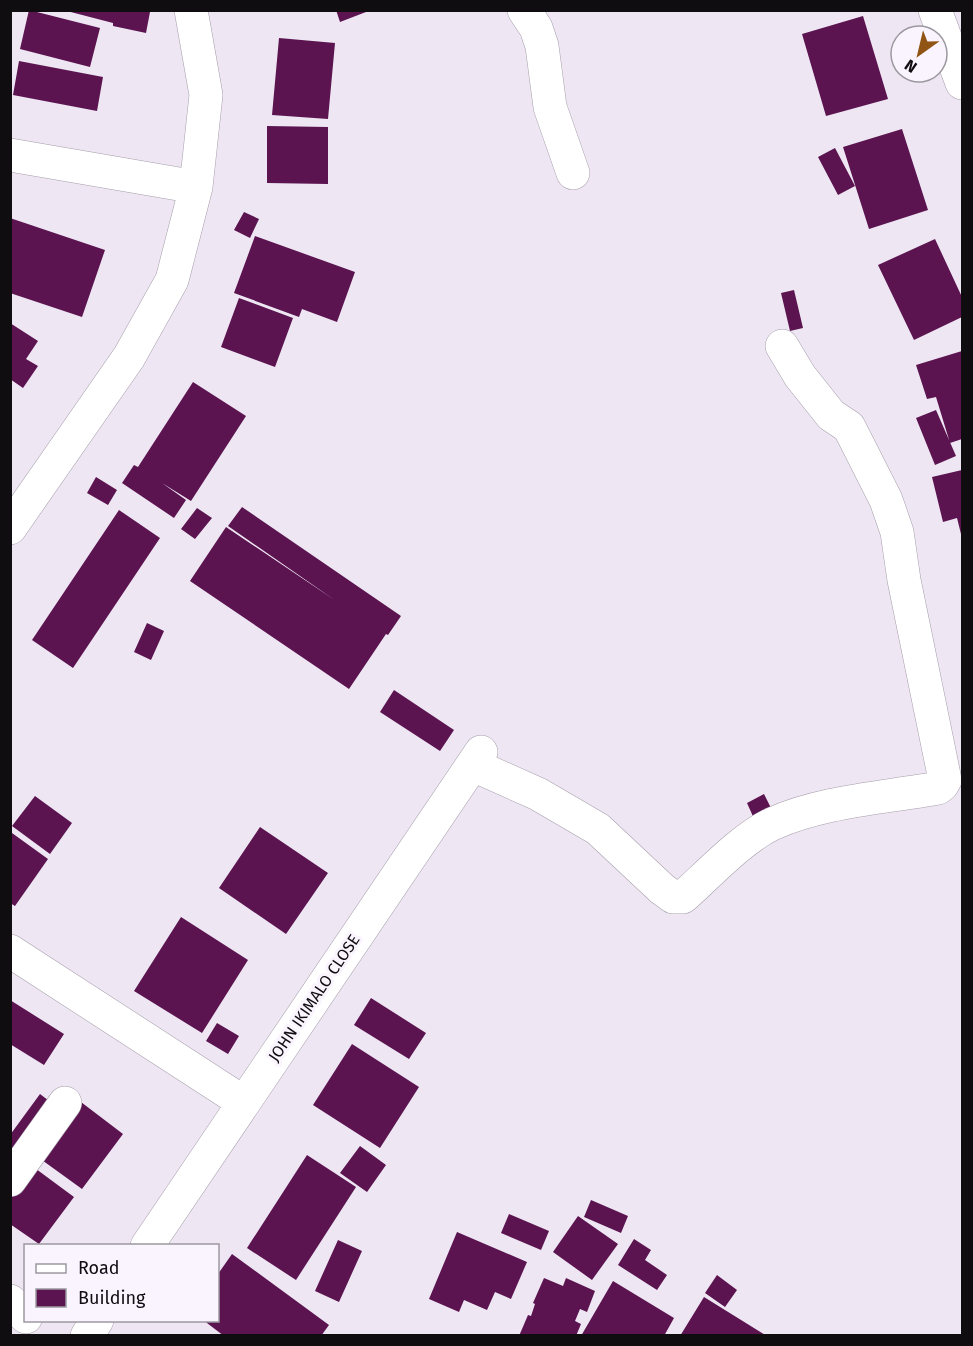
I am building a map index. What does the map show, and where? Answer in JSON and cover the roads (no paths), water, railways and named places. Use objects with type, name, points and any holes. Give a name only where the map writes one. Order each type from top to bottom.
[{"type":"street","points":[[10,528],[129,357],[172,280],[196,187],[206,95],[190,10]]},
{"type":"street","points":[[524,10],[536,28],[542,46],[550,107],[573,173]]},
{"type":"street","points":[[935,10],[963,83]]},
{"type":"street","points":[[10,155],[196,187]]},
{"type":"street","name":"JOHN IKIMALO CLOSE","points":[[148,1244],[477,758],[598,829],[673,897],[683,897],[741,845],[771,825],[820,808],[938,788],[942,785],[945,780],[904,580],[897,532],[886,500],[849,427],[831,415],[800,376],[782,346]]},
{"type":"street","points":[[10,951],[243,1102]]},
{"type":"street","points":[[10,1180],[65,1103]]},
{"type":"street","points":[[10,1301],[24,1315]]},
{"type":"street","points":[[31,1322],[44,1335]]},
{"type":"street","points":[[87,1335],[96,1322]]}]
